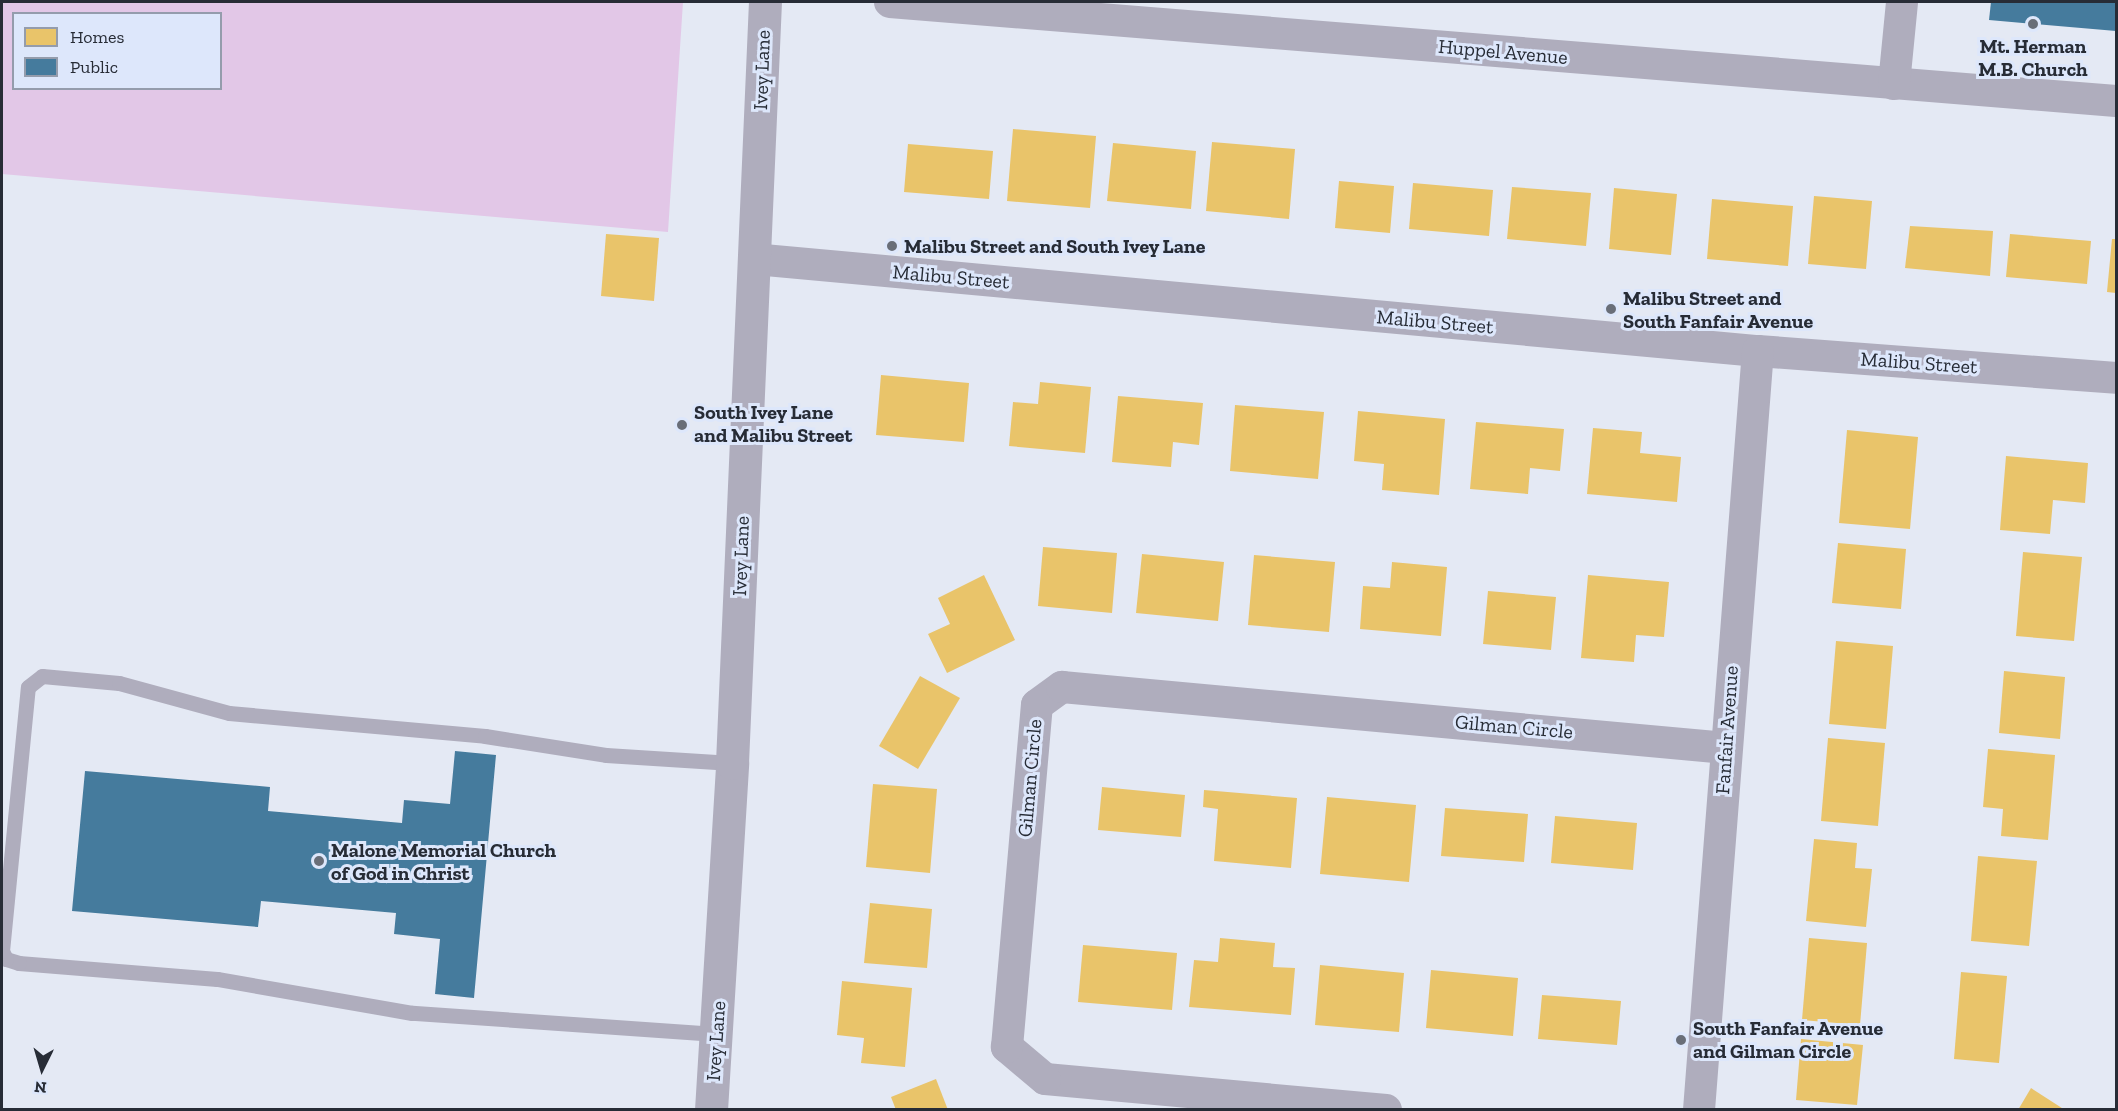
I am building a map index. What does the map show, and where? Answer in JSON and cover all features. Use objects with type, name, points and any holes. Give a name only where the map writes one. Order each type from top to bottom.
[{"type":"street","name":"Ivey Lane","points":[[711,1110],[732,763],[765,2]]},
{"type":"street","name":"Huppel Avenue","points":[[890,2],[2116,101]]},
{"type":"street","points":[[1894,84],[1902,2]]},
{"type":"street","name":"Malibu Street","points":[[754,259],[1758,351],[2116,378]]},
{"type":"street","name":"Fanfair Avenue","points":[[1699,1110],[1758,351]]},
{"type":"street","name":"Gilman Circle","points":[[1386,1110],[1045,1079],[1007,1047],[1037,705],[1062,687],[1726,748]]},
{"type":"lane","points":[[716,1034],[412,1013],[217,979],[19,963],[6,958],[2,951],[28,687],[42,676],[119,683],[229,713],[485,736],[606,755],[732,763]]},
{"type":"shaded area","points":[[2,2],[683,2],[668,232],[2,174]]},
{"type":"building: Homes","points":[[1013,129],[1096,136],[1090,208],[1007,201]]},
{"type":"building: Homes","points":[[1212,142],[1295,149],[1289,219],[1206,211]]},
{"type":"building: Homes","points":[[1113,143],[1196,151],[1191,209],[1107,201]]},
{"type":"building: Homes","points":[[908,144],[993,151],[989,199],[904,192]]},
{"type":"building: Homes","points":[[1339,181],[1394,186],[1390,233],[1335,228]]},
{"type":"building: Homes","points":[[1413,183],[1493,190],[1489,236],[1409,229]]},
{"type":"building: Homes","points":[[1512,187],[1591,193],[1586,246],[1507,239]]},
{"type":"building: Homes","points":[[1614,188],[1677,194],[1671,255],[1609,249]]},
{"type":"building: Homes","points":[[1814,196],[1872,201],[1866,269],[1808,264]]},
{"type":"building: Homes","points":[[1712,199],[1793,206],[1788,266],[1707,259]]},
{"type":"building: Homes","points":[[1910,226],[1993,231],[1990,276],[1905,268]]},
{"type":"building: Homes","points":[[606,234],[659,238],[654,301],[601,296]]},
{"type":"building: Homes","points":[[2010,234],[2091,241],[2087,284],[2006,277]]},
{"type":"building: Homes","points":[[2112,239],[2116,239],[2116,293],[2107,292]]},
{"type":"building: Homes","points":[[881,375],[969,383],[964,442],[876,435]]},
{"type":"building: Homes","points":[[1040,382],[1091,387],[1085,453],[1009,446],[1013,402],[1038,404]]},
{"type":"building: Homes","points":[[1118,396],[1203,403],[1199,445],[1173,442],[1171,467],[1112,462]]},
{"type":"building: Homes","points":[[1235,405],[1324,412],[1318,479],[1230,471]]},
{"type":"building: Homes","points":[[1358,411],[1445,419],[1439,495],[1382,490],[1384,464],[1354,461]]},
{"type":"building: Homes","points":[[1476,422],[1564,429],[1560,471],[1530,468],[1528,494],[1470,489]]},
{"type":"building: Homes","points":[[1593,428],[1642,432],[1640,453],[1681,457],[1677,502],[1587,494]]},
{"type":"building: Homes","points":[[1847,430],[1918,437],[1910,529],[1839,523]]},
{"type":"building: Homes","points":[[2006,456],[2088,463],[2085,503],[2053,500],[2050,534],[2000,530]]},
{"type":"building: Homes","points":[[1838,543],[1906,549],[1901,609],[1832,603]]},
{"type":"building: Homes","points":[[1043,547],[1117,553],[1112,613],[1038,606]]},
{"type":"building: Homes","points":[[2023,552],[2082,557],[2074,641],[2016,636]]},
{"type":"building: Homes","points":[[1142,554],[1224,562],[1218,621],[1136,613]]},
{"type":"building: Homes","points":[[1254,555],[1335,562],[1329,632],[1248,625]]},
{"type":"building: Homes","points":[[1392,562],[1447,567],[1441,636],[1360,629],[1363,586],[1390,588]]},
{"type":"building: Homes","points":[[984,575],[1015,640],[947,673],[928,634],[950,624],[938,598]]},
{"type":"building: Homes","points":[[1588,575],[1669,582],[1664,637],[1636,635],[1634,662],[1581,658]]},
{"type":"building: Homes","points":[[1488,591],[1556,597],[1551,650],[1483,644]]},
{"type":"building: Homes","points":[[1836,641],[1893,646],[1886,729],[1829,724]]},
{"type":"building: Homes","points":[[2004,671],[2065,677],[2060,739],[1999,733]]},
{"type":"building: Homes","points":[[920,676],[960,698],[918,769],[879,746]]},
{"type":"building: Homes","points":[[1828,738],[1885,743],[1878,826],[1821,821]]},
{"type":"building: Homes","points":[[1988,749],[2055,755],[2048,840],[2001,836],[2003,809],[1983,807]]},
{"type":"building: Homes","points":[[873,784],[937,789],[930,873],[866,867]]},
{"type":"building: Homes","points":[[1102,787],[1185,795],[1181,837],[1098,830]]},
{"type":"building: Homes","points":[[1204,790],[1297,798],[1291,868],[1214,861],[1218,809],[1203,807]]},
{"type":"building: Homes","points":[[1327,797],[1416,805],[1409,882],[1320,874]]},
{"type":"building: Homes","points":[[1445,808],[1528,814],[1524,862],[1441,856]]},
{"type":"building: Homes","points":[[1555,816],[1637,823],[1633,870],[1551,863]]},
{"type":"building: Homes","points":[[1814,839],[1857,843],[1855,868],[1872,869],[1866,927],[1806,921]]},
{"type":"building: Homes","points":[[1978,856],[2037,861],[2029,946],[1971,941]]},
{"type":"building: Homes","points":[[870,903],[932,909],[927,968],[864,963]]},
{"type":"building: Homes","points":[[1220,938],[1275,943],[1273,967],[1295,968],[1291,1015],[1189,1007],[1194,960],[1218,962]]},
{"type":"building: Homes","points":[[1809,938],[1867,943],[1860,1025],[1802,1020]]},
{"type":"building: Homes","points":[[1083,945],[1177,953],[1172,1010],[1078,1002]]},
{"type":"building: Homes","points":[[1320,965],[1404,973],[1399,1032],[1315,1025]]},
{"type":"building: Homes","points":[[1431,970],[1518,978],[1513,1036],[1426,1028]]},
{"type":"building: Homes","points":[[1961,972],[2007,976],[1999,1063],[1954,1059]]},
{"type":"building: Homes","points":[[842,981],[912,988],[905,1067],[861,1063],[864,1038],[837,1035]]},
{"type":"building: Homes","points":[[1542,995],[1621,1001],[1617,1045],[1538,1039]]},
{"type":"building: Homes","points":[[1801,1039],[1863,1045],[1857,1105],[1796,1100]]},
{"type":"building: Homes","points":[[936,1079],[948,1110],[896,1110],[891,1097]]},
{"type":"building: Homes","points":[[2031,1088],[2065,1110],[2018,1110]]},
{"type":"building: Public","points":[[1991,2],[2116,2],[2116,31],[1989,20]]},
{"type":"building: Public","points":[[455,751],[496,755],[474,998],[435,994],[440,939],[394,934],[396,913],[261,901],[258,927],[72,911],[85,771],[270,787],[268,811],[402,823],[404,800],[450,804]]},
{"type":"place","name":"Mt. Herman M.B. Church","points":[[2033,24]]},
{"type":"place","name":"Malibu Street and South Ivey Lane","points":[[892,246]]},
{"type":"place","name":"Malibu Street and South Fanfair Avenue","points":[[1611,309]]},
{"type":"place","name":"South Ivey Lane and Malibu Street","points":[[682,425]]},
{"type":"place","name":"Malone Memorial Church of God in Christ","points":[[319,861]]},
{"type":"place","name":"South Fanfair Avenue and Gilman Circle","points":[[1681,1040]]}]
